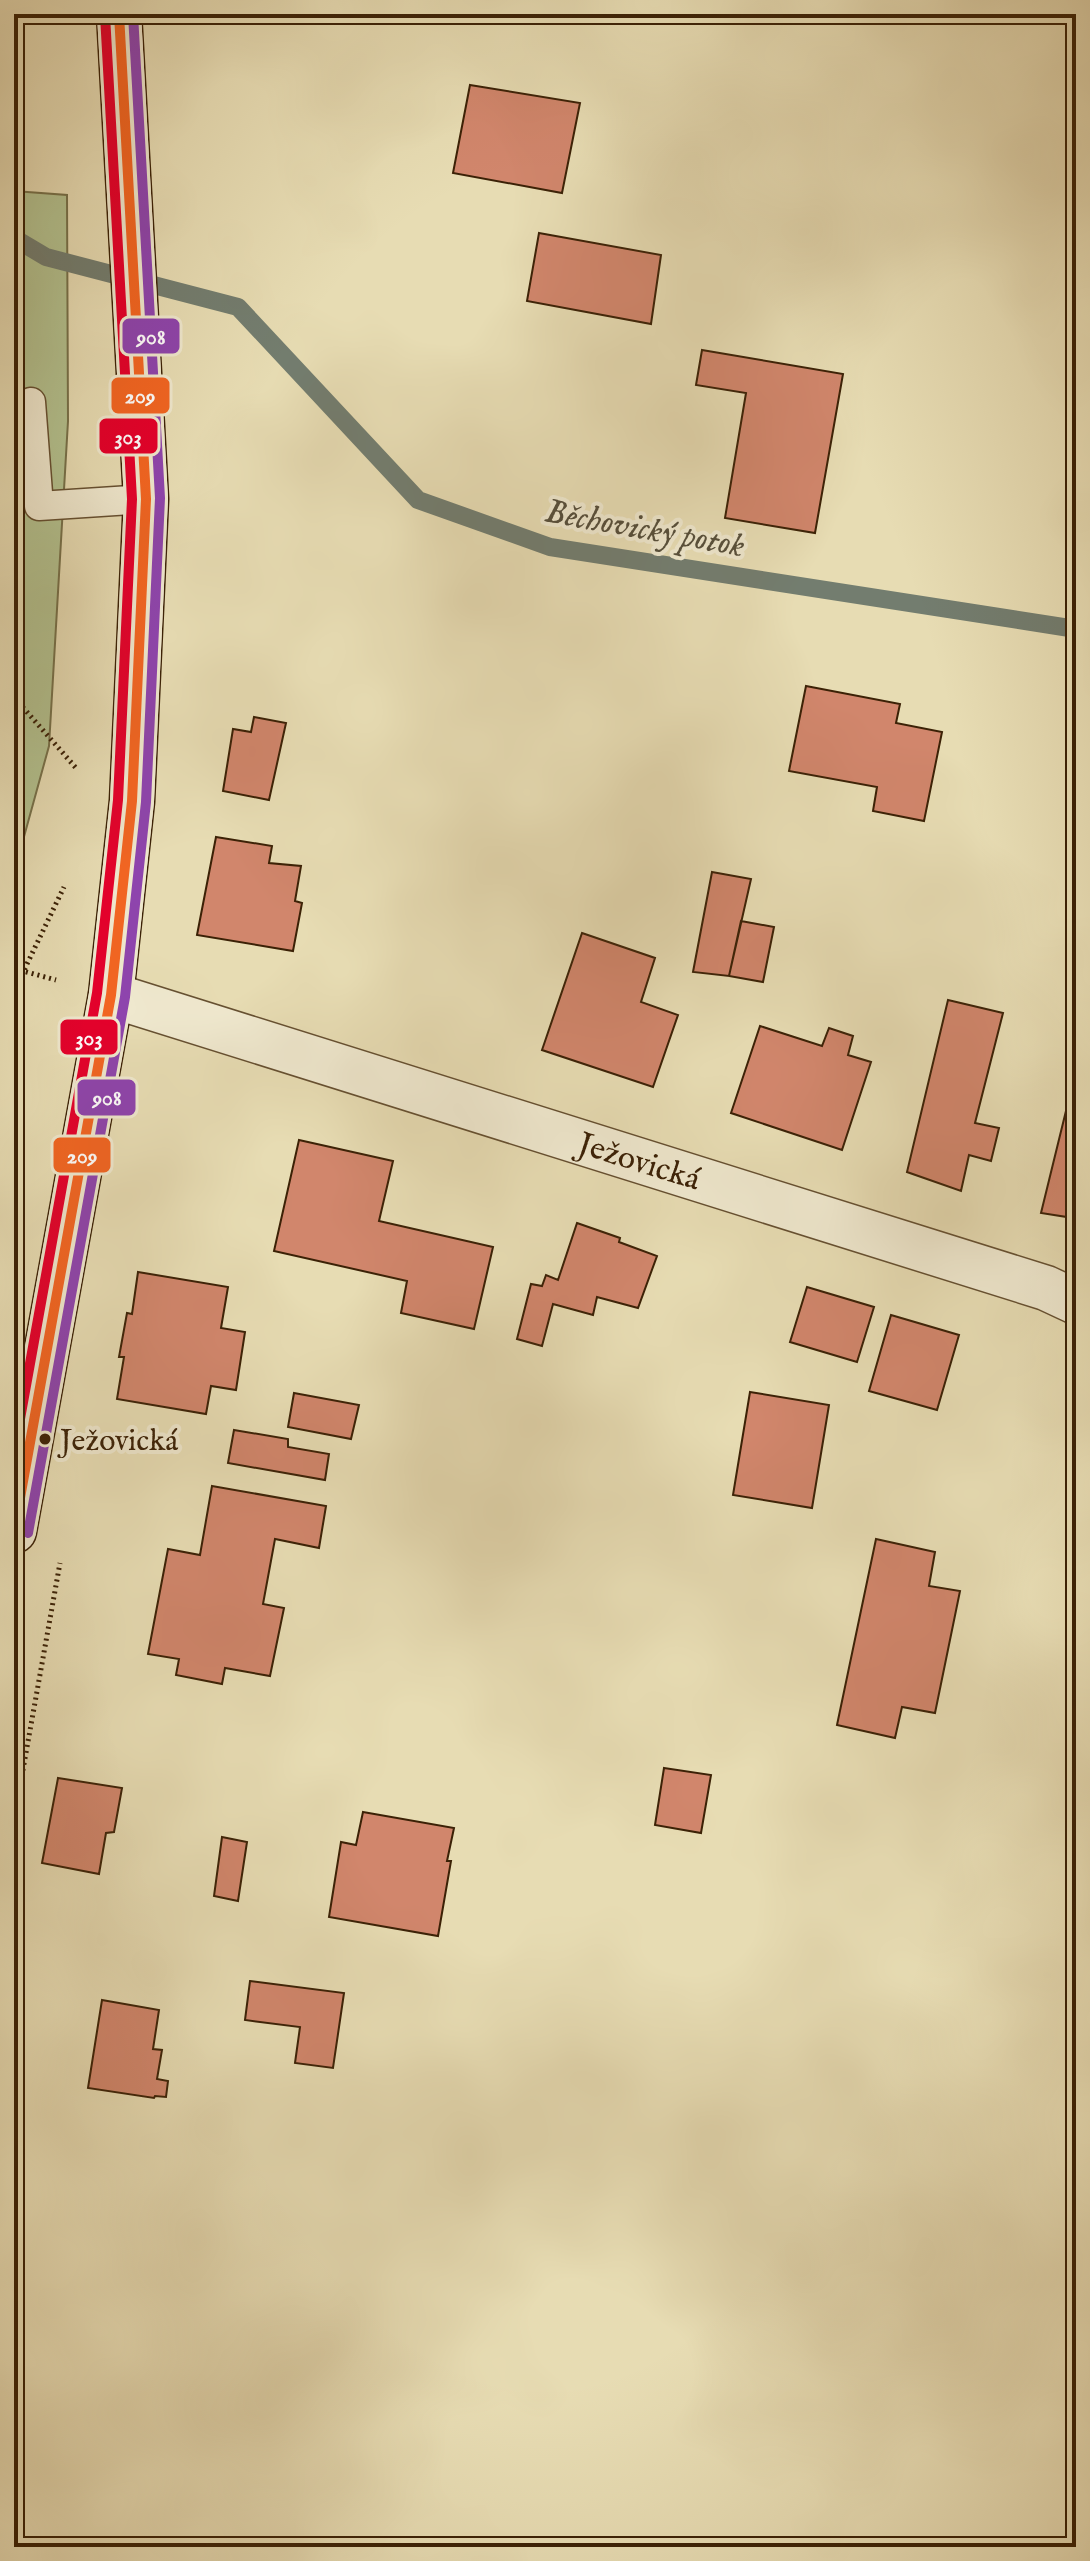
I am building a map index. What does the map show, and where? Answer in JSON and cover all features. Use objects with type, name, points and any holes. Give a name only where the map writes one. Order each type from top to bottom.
[{"type":"street","points":[[14,1531],[111,995],[132,801],[146,499],[119,14]]},
{"type":"street","name":"Ježovická","points":[[111,995],[1046,1288],[1076,1302]]},
{"type":"lane","points":[[31,402],[39,506],[146,499]]},
{"type":"path","points":[[14,685],[20,704],[77,769],[78,753]]},
{"type":"path","points":[[14,991],[68,878]]},
{"type":"path","points":[[14,972],[23,971]]},
{"type":"green space","points":[[14,191],[67,195],[68,421],[49,746],[14,873]]},
{"type":"building","points":[[470,85],[580,103],[562,193],[453,173]]},
{"type":"building","points":[[539,233],[661,255],[651,324],[527,301]]},
{"type":"building","points":[[702,350],[843,374],[815,533],[725,518],[746,393],[696,385]]},
{"type":"building","points":[[806,686],[900,704],[896,723],[942,732],[924,821],[873,811],[877,787],[789,771]]},
{"type":"building","points":[[254,717],[286,723],[269,800],[223,791],[233,729],[251,732]]},
{"type":"building","points":[[216,837],[272,846],[269,863],[301,866],[295,901],[302,903],[293,951],[197,935]]},
{"type":"building","points":[[712,872],[751,879],[729,976],[693,972]]},
{"type":"building","points":[[741,921],[774,927],[763,982],[729,976]]},
{"type":"building","points":[[582,933],[655,958],[641,1002],[678,1015],[653,1087],[542,1050]]},
{"type":"building","points":[[948,1000],[1003,1013],[975,1123],[999,1128],[991,1161],[969,1155],[961,1191],[907,1172]]},
{"type":"building","points":[[760,1026],[822,1046],[829,1028],[853,1036],[848,1055],[871,1062],[842,1150],[731,1113]]},
{"type":"building","points":[[1076,1070],[1076,1177],[1067,1217],[1041,1213]]},
{"type":"building","points":[[299,1140],[393,1161],[379,1221],[493,1247],[474,1329],[401,1313],[407,1281],[274,1251]]},
{"type":"building","points":[[577,1223],[620,1238],[619,1242],[657,1256],[638,1308],[597,1297],[593,1315],[553,1304],[542,1346],[517,1339],[531,1284],[542,1286],[546,1275],[558,1280]]},
{"type":"building","points":[[138,1272],[228,1287],[221,1328],[245,1332],[236,1390],[211,1386],[206,1414],[117,1399],[124,1357],[119,1357],[127,1313],[132,1314]]},
{"type":"building","points":[[807,1287],[874,1307],[857,1362],[790,1342]]},
{"type":"building","points":[[891,1315],[959,1335],[937,1410],[869,1391]]},
{"type":"building","points":[[750,1392],[829,1405],[812,1508],[733,1495]]},
{"type":"building","points":[[294,1393],[359,1405],[351,1439],[288,1427]]},
{"type":"building","points":[[234,1430],[288,1439],[288,1447],[329,1454],[325,1480],[228,1463]]},
{"type":"building","points":[[212,1486],[326,1506],[319,1548],[275,1539],[263,1604],[284,1608],[270,1676],[225,1668],[222,1684],[176,1675],[179,1659],[148,1654],[168,1549],[200,1555]]},
{"type":"building","points":[[876,1539],[935,1552],[929,1586],[960,1591],[935,1713],[902,1707],[895,1738],[837,1725]]},
{"type":"building","points":[[664,1768],[711,1775],[701,1833],[655,1825]]},
{"type":"building","points":[[58,1778],[122,1788],[114,1832],[106,1833],[99,1874],[42,1863]]},
{"type":"building","points":[[363,1812],[454,1828],[438,1936],[329,1917],[341,1842],[356,1845]]},
{"type":"building","points":[[222,1837],[247,1842],[238,1901],[214,1896]]},
{"type":"building","points":[[250,1981],[344,1993],[333,2068],[295,2063],[300,2027],[245,2020]]},
{"type":"building","points":[[102,2000],[159,2010],[153,2049],[162,2050],[157,2079],[168,2081],[166,2097],[88,2088]]},
{"type":"waterway","name":"Běchovický potok","points":[[14,238],[46,257],[238,307],[418,500],[550,547],[1076,629]]},
{"type":"transit line","name":"209","points":[[14,1531],[111,995],[132,801],[146,499],[119,14]]},
{"type":"transit line","name":"908","points":[[28,1533],[125,997],[146,802],[160,498],[133,14]]},
{"type":"transit line","name":"303","points":[[14,1452],[97,993],[118,800],[132,499],[105,15]]},
{"type":"place","name":"Ježovická","points":[[45,1439]]}]
